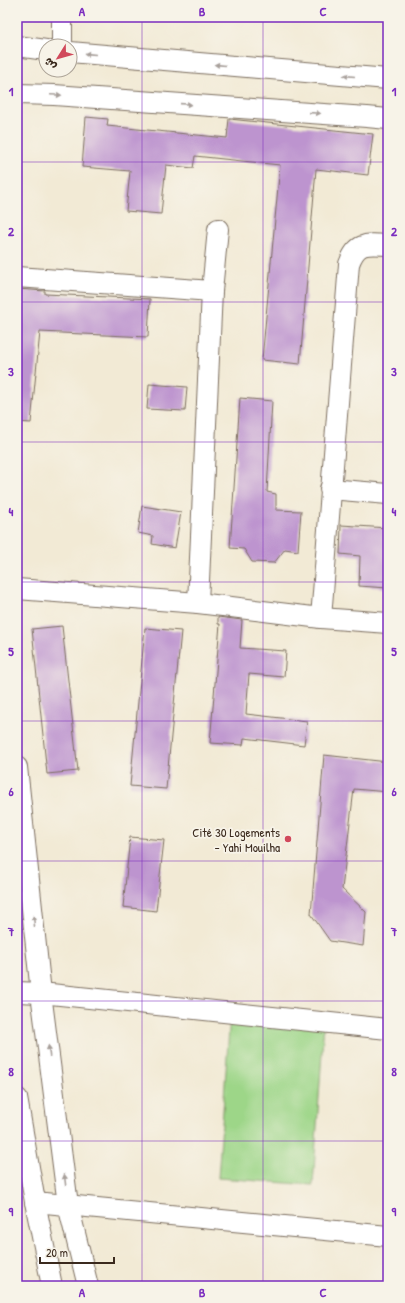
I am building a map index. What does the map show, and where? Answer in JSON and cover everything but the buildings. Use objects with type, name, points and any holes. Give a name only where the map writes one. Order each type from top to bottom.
[{"type":"street","points":[[62,17],[62,38]]},
{"type":"street","points":[[17,46],[38,49]]},
{"type":"street","points":[[78,53],[388,79]]},
{"type":"street","points":[[17,94],[388,119]]},
{"type":"street","points":[[198,603],[212,291],[218,228]]},
{"type":"street","points":[[321,618],[349,264],[353,253],[361,246],[371,244],[388,245]]},
{"type":"street","points":[[17,277],[212,291]]},
{"type":"street","points":[[330,489],[388,494]]},
{"type":"street","points":[[17,589],[198,603],[321,618],[388,623]]},
{"type":"street","points":[[17,767],[42,993],[68,1205],[88,1286]]},
{"type":"street","points":[[17,992],[42,993],[388,1029]]},
{"type":"street","points":[[17,1098],[35,1202],[52,1286]]},
{"type":"street","points":[[35,1202],[388,1236]]},
{"type":"green space","points":[[230,1016],[324,1023],[313,1185],[218,1178]]},
{"type":"place","name":"Cité 30 Logements - Yahi Mouilha","points":[[288,839]]}]
